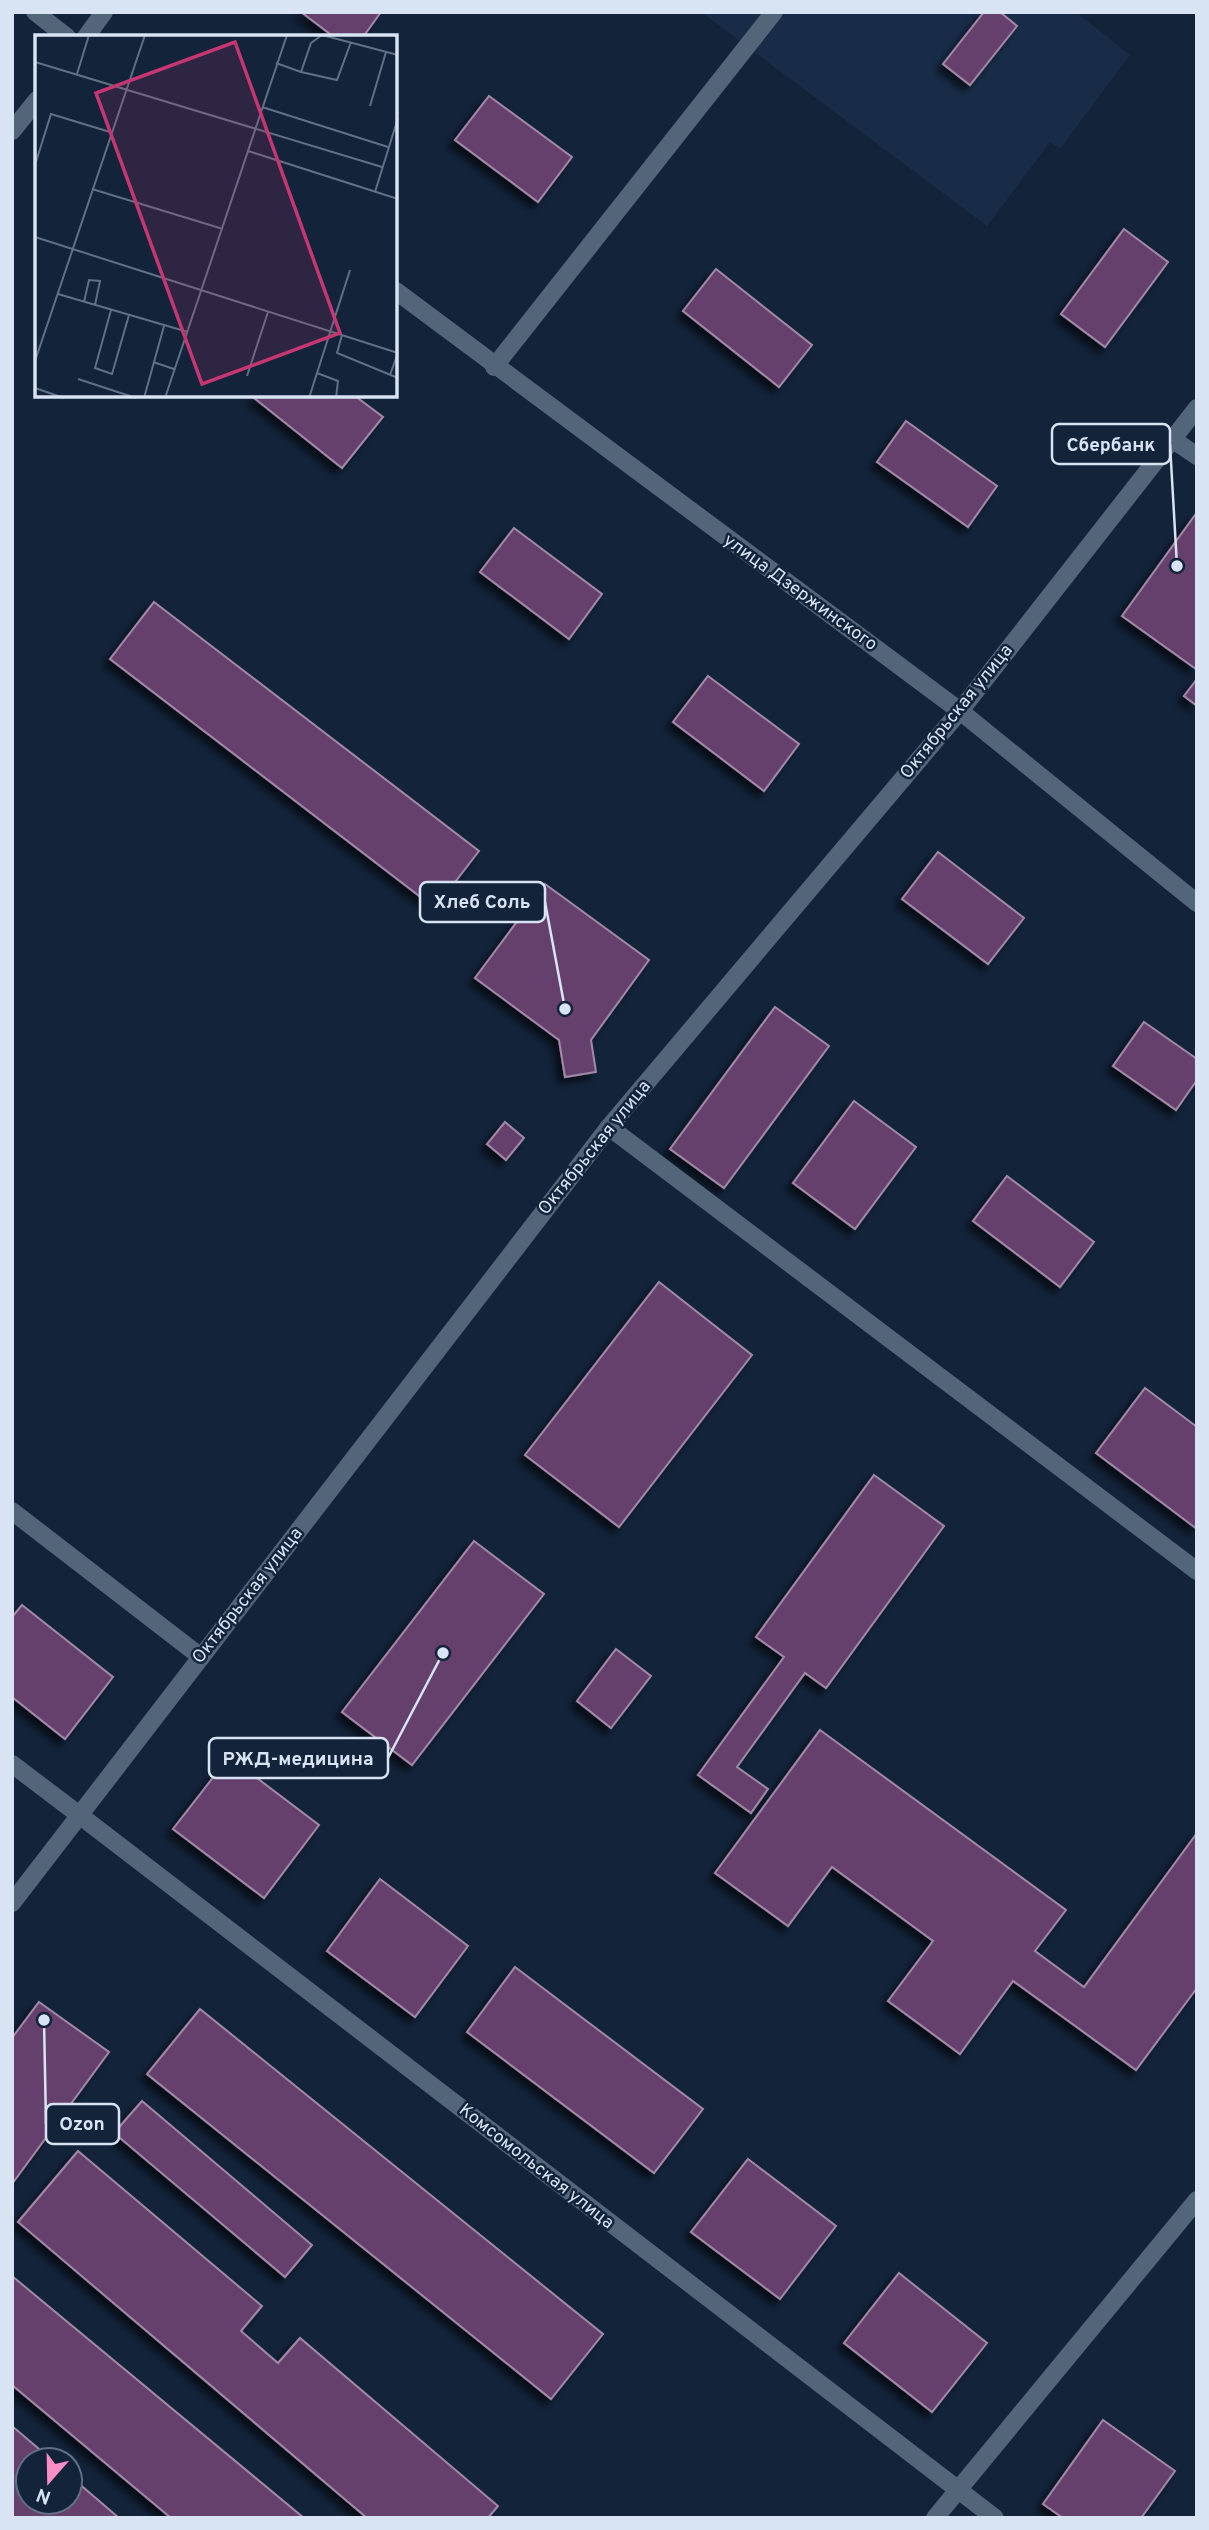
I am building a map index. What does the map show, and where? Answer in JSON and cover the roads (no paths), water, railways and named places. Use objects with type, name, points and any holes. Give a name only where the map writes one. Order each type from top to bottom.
[{"type":"street","points":[[35,12],[64,35]]},
{"type":"street","points":[[87,35],[104,12]]},
{"type":"street","points":[[494,367],[774,12]]},
{"type":"street","points":[[12,131],[35,102]]},
{"type":"street","name":"улица Дзержинского","points":[[397,292],[494,367],[960,711],[1197,903]]},
{"type":"street","name":"Октябрьская улица","points":[[12,1903],[609,1127],[960,711],[1197,408]]},
{"type":"street","points":[[1172,439],[1197,456]]},
{"type":"street","points":[[609,1127],[1197,1571]]},
{"type":"street","points":[[12,1511],[201,1657]]},
{"type":"street","name":"Комсомольская улица","points":[[12,1764],[995,2518]]},
{"type":"street","points":[[935,2518],[1197,2200]]},
{"type":"place","name":"Сбербанк","points":[[1177,566]]},
{"type":"place","name":"Хлеб Соль","points":[[565,1009]]},
{"type":"place","name":"РЖД-медицина","points":[[443,1653]]},
{"type":"place","name":"Ozon","points":[[44,2020]]}]
